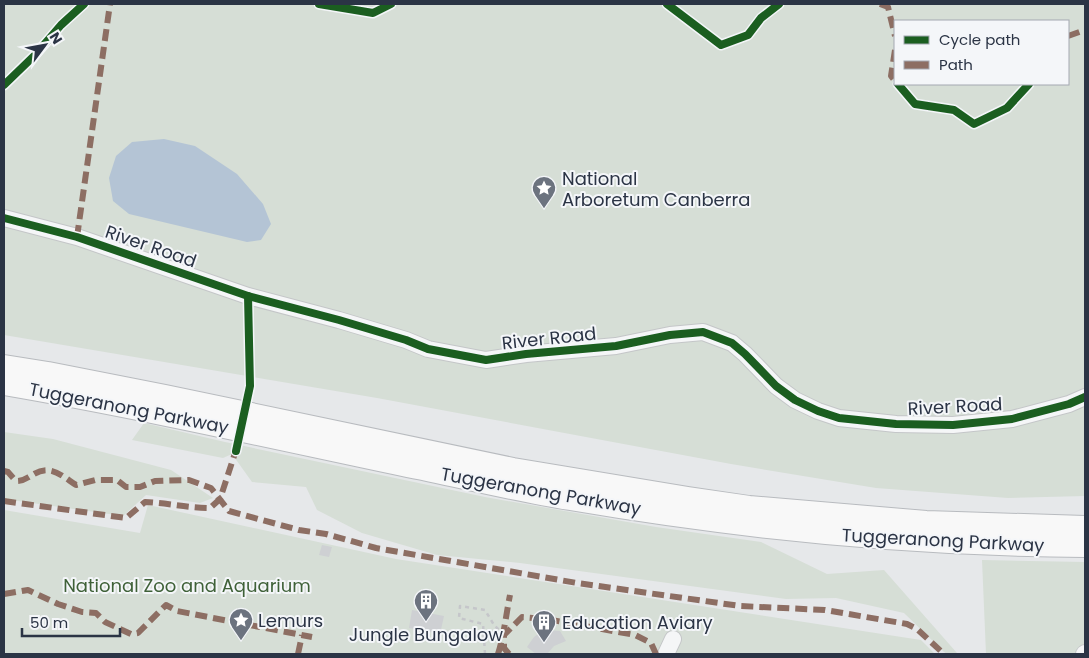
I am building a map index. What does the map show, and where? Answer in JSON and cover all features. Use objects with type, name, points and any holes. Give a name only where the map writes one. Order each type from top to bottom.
[{"type":"highway","name":"Tuggeranong Parkway","points":[[4,366],[165,396],[513,469],[748,507],[926,522],[1085,527]]},
{"type":"highway","name":"Tuggeranong Parkway","points":[[4,384],[99,401],[570,499],[755,526],[815,532],[996,544],[1085,546]]},
{"type":"lane","name":"River Road","points":[[4,218],[78,237],[248,296],[339,320],[406,340],[428,349],[486,360],[535,353],[616,346],[662,336],[703,332],[732,343],[776,386],[795,400],[839,418],[896,424],[952,425],[1012,419],[1069,404],[1085,397]]},
{"type":"lane","points":[[666,654],[673,639]]},
{"type":"path","points":[[485,654],[482,624],[458,618],[460,606],[485,610],[504,636]]},
{"type":"green space","name":"National Arboretum Canberra","points":[[4,4],[1085,4],[1085,496],[1008,498],[876,488],[731,464],[377,398],[4,335]]},
{"type":"green space","points":[[144,423],[485,497],[656,527],[761,542],[827,574],[884,570],[957,653],[947,654],[944,652],[904,613],[836,598],[786,599],[520,563],[437,555],[362,533],[317,510],[306,487],[252,482],[232,454],[223,458],[132,440]]},
{"type":"green space","points":[[4,432],[53,439],[171,470],[213,498],[200,503],[146,495],[123,516],[4,499]]},
{"type":"green space","name":"National Zoo and Aquarium","points":[[148,505],[396,559],[921,640],[935,654],[4,654],[4,510],[140,533]]},
{"type":"green space","points":[[982,560],[1085,562],[1085,654],[986,654]]},
{"type":"water","points":[[164,139],[195,146],[237,174],[263,204],[271,224],[261,240],[247,242],[129,214],[113,201],[109,178],[116,156],[132,142]]},
{"type":"building","points":[[322,545],[332,547],[329,557],[319,555]]},
{"type":"building","name":"Jungle Bungalow","points":[[412,610],[444,616],[440,634],[409,628]]},
{"type":"building","name":"Education Aviary","points":[[544,630],[560,631],[566,641],[554,646],[547,654],[536,654],[527,647],[534,637]]},
{"type":"marked path","points":[[77,237],[110,4]]},
{"type":"marked path","points":[[880,4],[888,7],[894,32]]},
{"type":"marked path","points":[[1069,36],[1085,30]]},
{"type":"marked path","points":[[894,56],[891,76],[894,80]]},
{"type":"marked path","points":[[4,501],[126,518],[145,502],[210,508],[220,499],[237,447]]},
{"type":"marked path","points":[[4,471],[8,472],[16,481],[24,480],[40,471],[46,470],[56,472],[76,485],[95,480],[117,480],[126,487],[140,487],[155,481],[189,480],[211,488],[229,511],[376,548],[577,583],[740,606],[825,610],[907,624],[917,629],[944,654]]},
{"type":"marked path","points":[[4,594],[28,590],[58,604],[82,612],[96,613],[105,622],[131,634],[138,633],[166,605],[177,611],[312,637]]},
{"type":"marked path","points":[[498,654],[510,595]]},
{"type":"marked path","points":[[509,654],[504,648],[504,635],[522,617],[546,619],[635,635],[651,643],[656,654]]},
{"type":"marked path","points":[[298,654],[302,635]]},
{"type":"cycle path","points":[[4,85],[35,55],[61,25],[84,4]]},
{"type":"cycle path","points":[[319,4],[373,13],[391,4]]},
{"type":"cycle path","points":[[667,4],[721,45],[748,35],[761,18],[779,4]]},
{"type":"cycle path","points":[[899,85],[915,104],[954,110],[974,124],[1007,108],[1028,85]]},
{"type":"cycle path","points":[[4,218],[77,237],[248,296],[339,320],[406,340],[428,349],[486,360],[526,354],[616,346],[670,335],[703,332],[732,343],[776,386],[795,400],[839,418],[896,424],[953,425],[1012,419],[1069,404],[1085,397]]},
{"type":"cycle path","points":[[236,451],[250,386],[248,296]]},
{"type":"place","name":"National Arboretum Canberra","points":[[544,209]]},
{"type":"place","name":"Jungle Bungalow","points":[[426,622]]},
{"type":"place","name":"Lemurs","points":[[241,641]]},
{"type":"place","name":"Education Aviary","points":[[544,643]]}]
